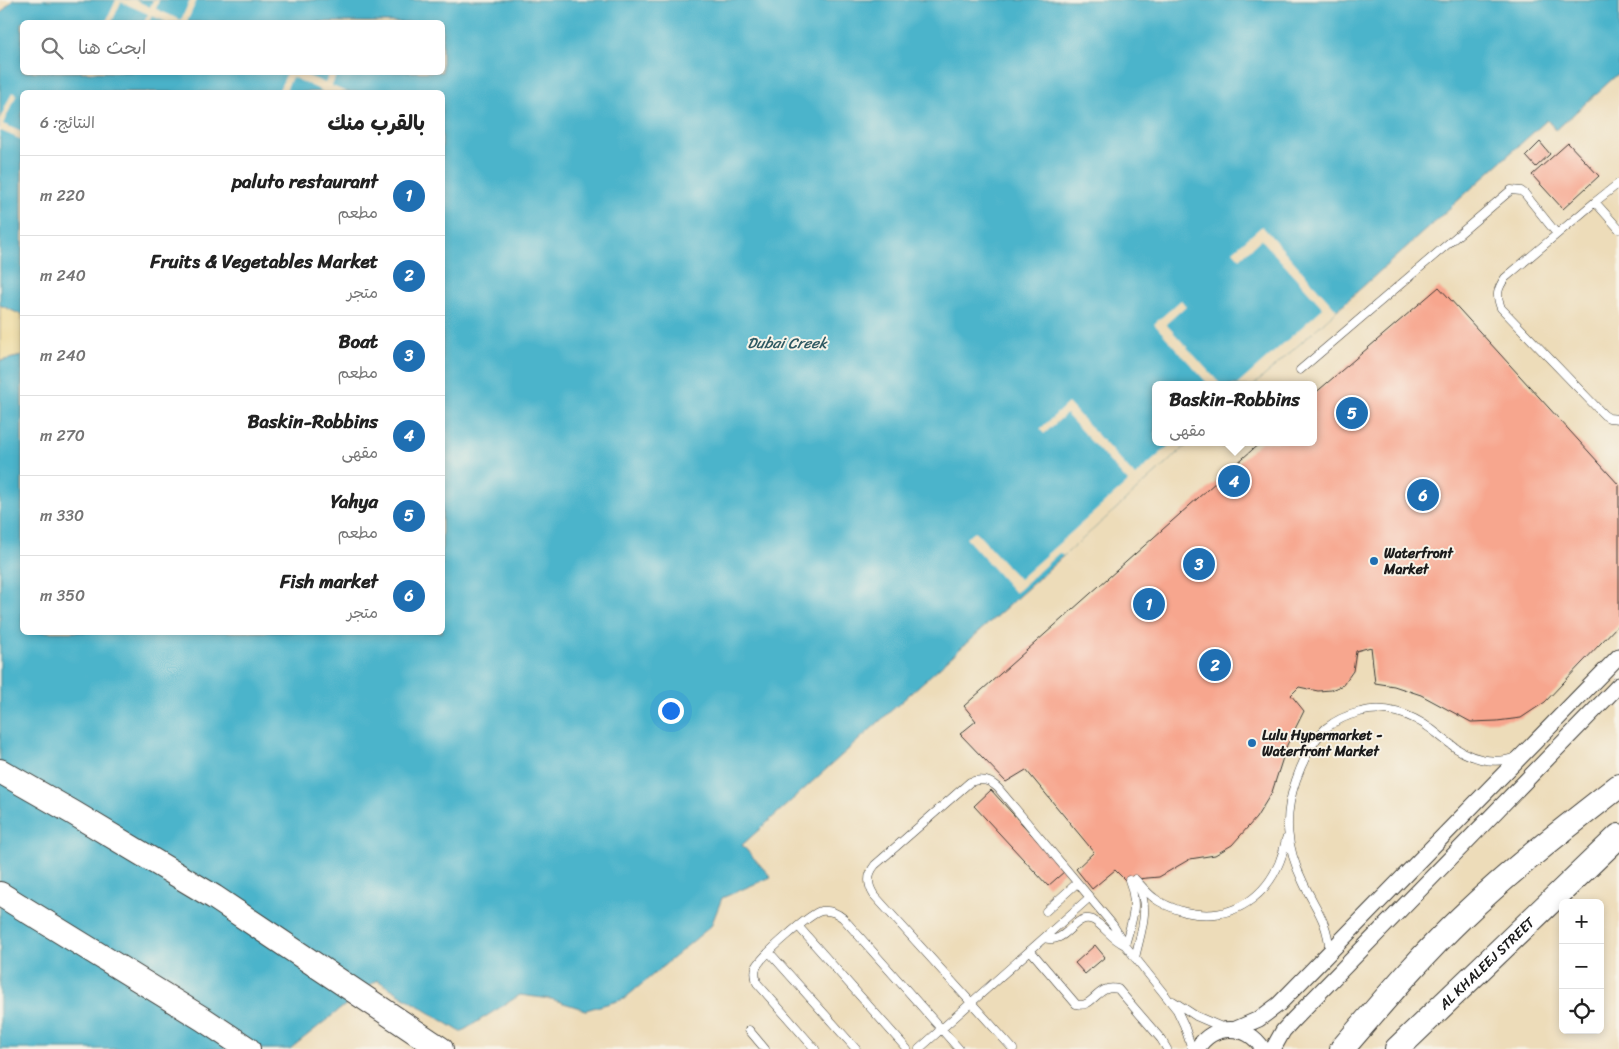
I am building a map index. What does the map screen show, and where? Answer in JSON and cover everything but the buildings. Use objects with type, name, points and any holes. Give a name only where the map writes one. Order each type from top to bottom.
[{"type":"main road","points":[[0,772],[112,835],[214,897],[441,1049]]},
{"type":"main road","points":[[1342,1049],[1407,974],[1460,918],[1518,867],[1619,786]]},
{"type":"main road","name":"AL KHALEEJ STREET","points":[[1397,1049],[1619,836]]},
{"type":"main road","points":[[0,894],[195,1014],[248,1049]]},
{"type":"street","points":[[1197,1049],[1210,1034],[1248,1025],[1270,1013],[1619,656]]},
{"type":"street","points":[[1273,1049],[1283,1030],[1619,685]]},
{"type":"street","points":[[1231,1029],[1252,1036],[1263,1049]]},
{"type":"lane","points":[[1619,184],[1505,278],[1498,287],[1497,298],[1501,308],[1604,415],[1609,418],[1619,419]]},
{"type":"lane","points":[[1300,370],[1511,190],[1521,191],[1525,194],[1557,234]]},
{"type":"lane","points":[[1596,202],[1619,229]]},
{"type":"lane","points":[[1132,880],[1154,898],[1175,909],[1197,915],[1220,914],[1241,906],[1259,893],[1273,876],[1283,856],[1292,789],[1312,743],[1328,727],[1346,716],[1368,710],[1390,710],[1411,717],[1432,729],[1463,753],[1479,759],[1512,758],[1527,752]]},
{"type":"lane","points":[[1013,1049],[870,889],[869,876],[875,865],[970,782],[978,780],[993,783],[998,788],[1118,931],[1124,945],[1177,1010],[1192,1049]]},
{"type":"lane","points":[[1287,835],[1293,860],[1303,883],[1322,916],[1328,934],[1330,953]]},
{"type":"lane","points":[[1124,945],[1135,910],[1132,880]]},
{"type":"lane","points":[[1132,880],[1143,896],[1145,911],[1135,958]]},
{"type":"lane","points":[[1046,911],[1077,883]]},
{"type":"lane","points":[[919,1049],[1090,897]]},
{"type":"lane","points":[[815,1049],[757,983],[755,974],[757,966],[769,952],[810,916],[819,911],[830,911],[839,915],[959,1049]]},
{"type":"lane","points":[[1044,938],[1050,940],[1059,938],[1080,921],[1086,919],[1093,920],[1111,937],[1124,945]]},
{"type":"lane","points":[[798,926],[907,1049]]},
{"type":"lane","points":[[1030,950],[1076,1004],[1086,1004],[1104,989],[1114,988],[1121,992],[1161,1039],[1167,1049]]},
{"type":"lane","points":[[769,952],[856,1049]]},
{"type":"lane","points":[[1167,997],[1196,1016],[1231,1029]]},
{"type":"lane","points":[[749,1030],[765,1049]]},
{"type":"sand","points":[[0,305],[20,314],[20,356],[0,361]]},
{"type":"water","name":"Dubai Creek","points":[[13,0],[1619,0],[1619,73],[1556,130],[1547,120],[1258,381],[1152,381],[1152,446],[1186,446],[742,845],[771,877],[722,898],[711,926],[624,999],[586,1010],[551,999],[520,995],[461,1032],[377,980],[290,1049],[0,1049],[0,361],[20,356],[20,635],[445,635],[445,90],[20,90],[20,314],[0,305],[0,14]]},
{"type":"pier","points":[[116,0],[135,0],[150,7],[153,0],[159,0],[156,9],[181,20],[162,20],[152,16],[150,20],[145,20],[148,14],[121,2],[113,20],[107,20]]},
{"type":"pier","points":[[190,0],[197,0],[188,20],[181,20]]},
{"type":"pier","points":[[286,75],[306,75],[325,83],[329,75],[336,75],[332,86],[342,90],[320,90],[292,77],[286,90],[279,90]]},
{"type":"pier","points":[[12,92],[17,94],[3,124],[20,131],[20,139],[0,132],[0,119]]},
{"type":"pier","points":[[1262,226],[1337,310],[1258,381],[1241,381],[1323,308],[1261,239],[1240,259],[1233,251]]},
{"type":"pier","points":[[1181,300],[1186,306],[1166,324],[1217,381],[1205,381],[1154,324]]},
{"type":"pier","points":[[1068,403],[1135,476],[1169,446],[1186,446],[1069,551],[1063,556],[1059,553],[1015,593],[966,538],[975,531],[1019,579],[1128,482],[1066,414],[1044,434],[1040,429]]},
{"type":"place","name":"Yahya","points":[[1352,413]]},
{"type":"place","name":"Baskin-Robbins","points":[[1234,481]]},
{"type":"place","name":"Fish market","points":[[1423,495]]},
{"type":"place","name":"Waterfront Market","points":[[1374,561]]},
{"type":"place","name":"Boat","points":[[1199,564]]},
{"type":"place","name":"paluto restaurant","points":[[1149,604]]},
{"type":"place","name":"Fruits & Vegetables Market","points":[[1215,665]]},
{"type":"place","name":"Lulu Hypermarket - Waterfront Market","points":[[1252,743]]}]
